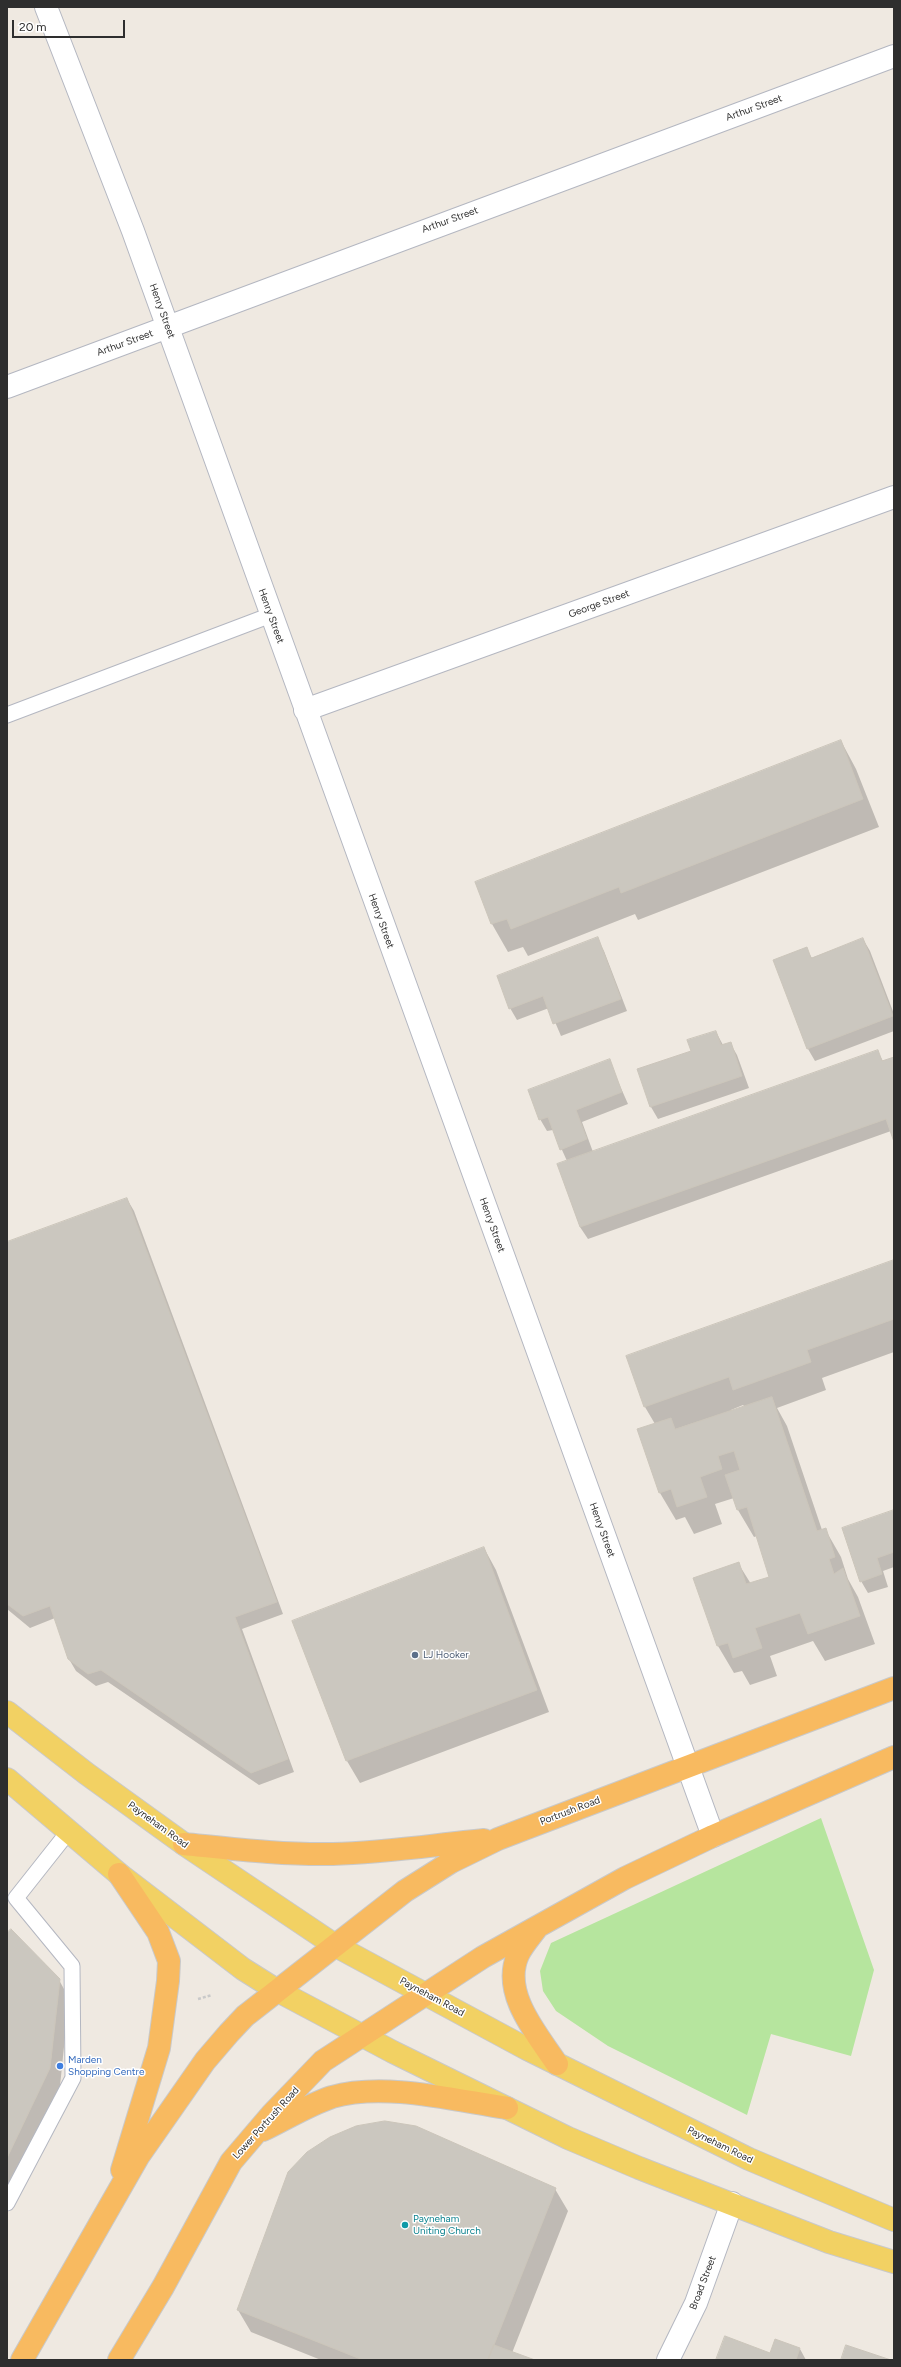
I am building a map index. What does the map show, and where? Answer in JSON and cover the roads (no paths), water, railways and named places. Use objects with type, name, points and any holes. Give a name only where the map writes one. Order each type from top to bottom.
[{"type":"highway","name":"Portrush Road","points":[[278,1991],[405,1891],[451,1862],[498,1838],[894,1688]]},
{"type":"highway","points":[[426,1994],[538,1925],[625,1878],[713,1836],[894,1757]]},
{"type":"highway","points":[[184,1844],[292,1854],[332,1854],[404,1850],[498,1838]]},
{"type":"highway","points":[[110,2207],[159,2048],[165,2008],[169,1961],[158,1932],[119,1874]]},
{"type":"highway","points":[[538,1925],[518,1955],[514,1982],[520,2005],[529,2022],[557,2064]]},
{"type":"highway","points":[[22,2360],[138,2157],[205,2060],[245,2016],[278,1991]]},
{"type":"highway","name":"Lower Portrush Road","points":[[119,2360],[163,2286],[231,2162],[272,2114],[323,2061],[426,1994]]},
{"type":"highway","points":[[255,2134],[314,2104],[356,2092],[393,2092],[507,2108]]},
{"type":"main road","name":"Payneham Road","points":[[7,1712],[87,1774],[184,1844],[336,1946],[557,2064],[749,2160],[894,2220]]},
{"type":"main road","points":[[7,1779],[119,1874],[242,1969],[278,1991],[363,2036],[568,2138],[638,2168],[732,2203],[829,2242],[894,2262]]},
{"type":"street","name":"Henry Street","points":[[46,7],[133,231],[713,1836]]},
{"type":"street","name":"Arthur Street","points":[[7,386],[167,327],[194,315],[894,56]]},
{"type":"street","name":"George Street","points":[[305,710],[894,498]]},
{"type":"street","name":"Broad Street","points":[[668,2360],[696,2304],[732,2203]]},
{"type":"lane","points":[[7,715],[271,615]]},
{"type":"lane","points":[[7,2203],[73,2078],[72,1966],[11,1902],[69,1831]]},
{"type":"place","name":"LJ Hooker","points":[[415,1655]]},
{"type":"place","name":"Marden Shopping Centre","points":[[60,2066]]},
{"type":"place","name":"Payneham Uniting Church","points":[[405,2225]]}]
